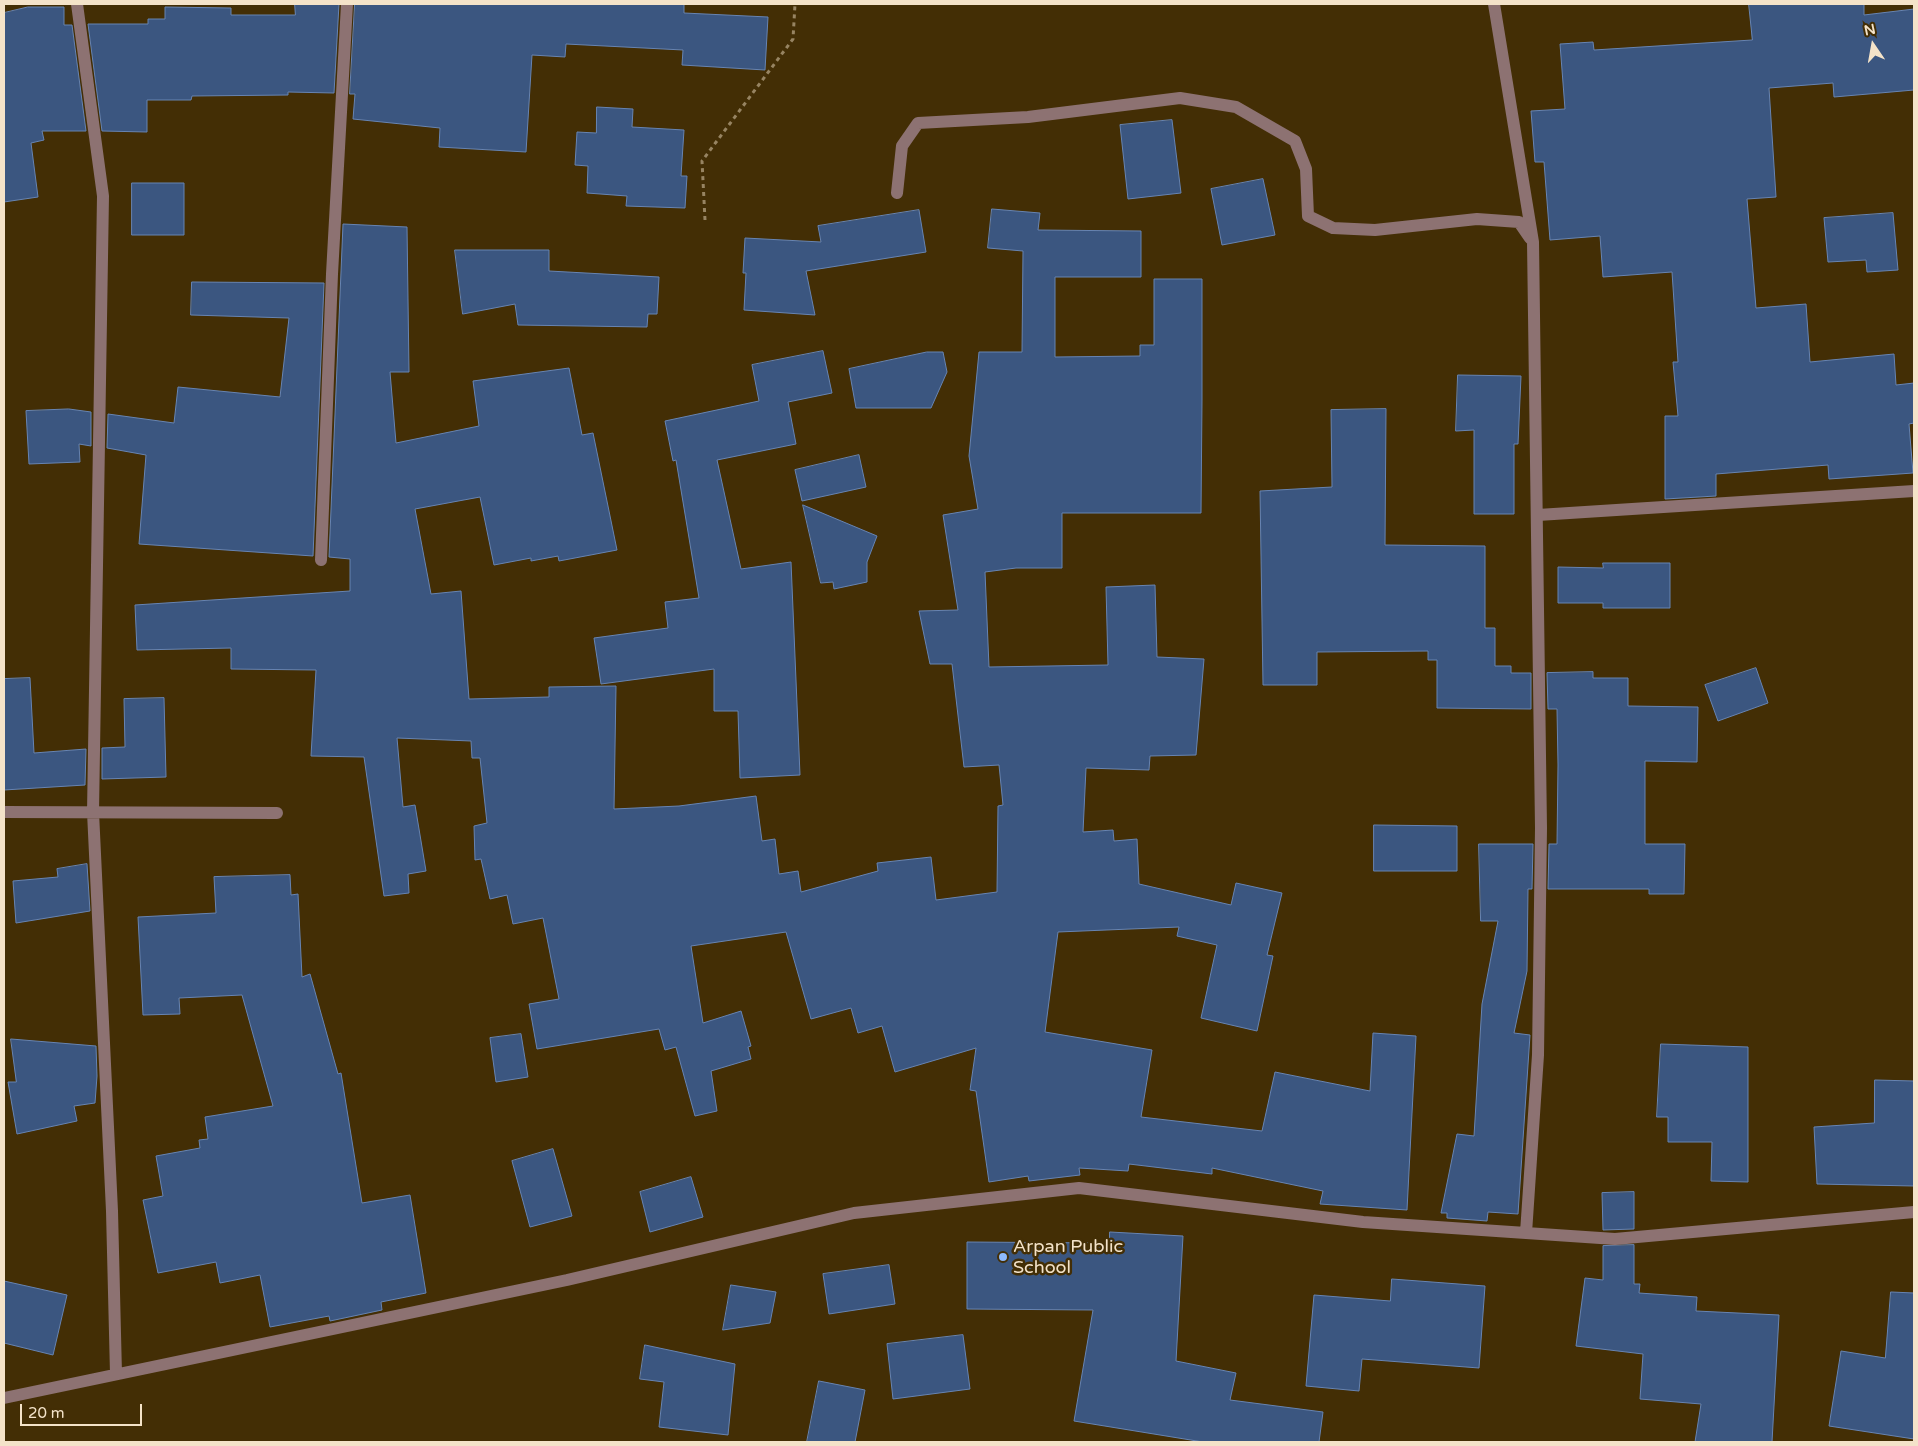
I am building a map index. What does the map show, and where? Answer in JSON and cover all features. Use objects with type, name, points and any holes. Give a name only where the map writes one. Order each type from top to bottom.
[{"type":"street","points":[[77,4],[103,196],[93,812],[112,1211],[116,1374]]},
{"type":"street","points":[[321,560],[332,274],[347,4]]},
{"type":"street","points":[[1494,4],[1533,242],[1542,828],[1539,1026],[1526,1233]]},
{"type":"street","points":[[897,193],[902,146],[918,123],[951,119],[1028,116],[1180,98],[1236,107],[1296,141],[1306,170],[1308,216],[1333,228],[1375,230],[1477,220],[1520,222],[1533,242]]},
{"type":"street","points":[[1538,515],[1914,491]]},
{"type":"street","points":[[4,812],[277,813]]},
{"type":"street","points":[[4,1398],[567,1280],[854,1213],[1079,1188],[1363,1222],[1614,1239],[1914,1212]]},
{"type":"path","points":[[705,220],[702,161],[793,39],[795,4]]},
{"type":"building","points":[[295,4],[339,4],[334,93],[288,92],[288,95],[192,96],[191,100],[147,100],[147,132],[102,131],[88,24],[148,24],[148,19],[165,19],[165,7],[231,8],[231,15],[295,15]]},
{"type":"building","points":[[355,4],[684,4],[684,13],[768,17],[765,70],[682,65],[683,50],[566,44],[565,57],[532,55],[526,152],[439,147],[440,128],[353,119],[355,94],[350,94]]},
{"type":"building","points":[[1749,4],[1864,4],[1864,15],[1914,9],[1914,90],[1834,97],[1833,83],[1769,88],[1776,197],[1747,199],[1756,308],[1806,304],[1810,362],[1894,354],[1896,385],[1914,383],[1914,423],[1909,424],[1913,473],[1829,479],[1828,465],[1716,474],[1716,496],[1665,499],[1665,416],[1678,416],[1673,362],[1678,362],[1672,272],[1603,277],[1600,236],[1550,240],[1544,162],[1535,162],[1531,111],[1565,109],[1560,44],[1593,42],[1594,50],[1752,40]]},
{"type":"building","points":[[28,7],[64,7],[64,25],[72,25],[86,131],[42,131],[44,140],[31,143],[38,197],[4,202],[4,13]]},
{"type":"building","points":[[597,107],[633,109],[632,127],[684,130],[681,176],[687,176],[685,208],[626,206],[627,196],[587,193],[588,166],[575,165],[577,132],[596,133]]},
{"type":"building","points":[[1172,120],[1181,193],[1128,199],[1120,125]]},
{"type":"building","points":[[1263,179],[1275,235],[1222,245],[1211,189]]},
{"type":"building","points":[[132,183],[184,183],[184,235],[132,235]]},
{"type":"building","points":[[992,209],[1040,213],[1038,230],[1141,231],[1141,277],[1055,277],[1055,357],[1140,356],[1140,345],[1154,345],[1154,279],[1202,279],[1202,400],[1201,513],[1062,513],[1062,568],[1016,568],[985,572],[989,667],[1108,665],[1106,587],[1155,585],[1157,657],[1204,659],[1196,755],[1150,756],[1149,770],[1086,768],[1083,832],[1113,830],[1114,841],[1137,839],[1139,884],[1231,905],[1236,883],[1282,893],[1267,955],[1273,956],[1257,1031],[1201,1018],[1217,945],[1177,936],[1179,927],[1058,932],[1045,1032],[1152,1050],[1141,1117],[1262,1131],[1275,1072],[1370,1091],[1373,1033],[1416,1036],[1407,1210],[1320,1204],[1323,1191],[1212,1168],[1212,1174],[1129,1164],[1128,1171],[1079,1168],[1080,1175],[1029,1181],[1028,1176],[989,1182],[976,1091],[970,1090],[976,1048],[895,1072],[882,1026],[858,1033],[851,1008],[811,1019],[786,932],[691,946],[703,1023],[741,1011],[751,1046],[748,1047],[751,1059],[711,1071],[717,1111],[695,1116],[676,1047],[665,1050],[659,1029],[537,1049],[529,1004],[559,999],[543,918],[513,924],[507,895],[490,899],[481,859],[475,860],[474,826],[487,823],[480,758],[472,758],[471,741],[397,738],[403,807],[415,805],[426,871],[408,874],[409,893],[384,896],[364,757],[311,756],[316,670],[231,669],[231,648],[137,650],[135,605],[350,591],[350,559],[329,557],[343,224],[407,227],[409,372],[390,372],[396,443],[479,426],[473,381],[569,368],[582,435],[593,433],[617,550],[559,561],[558,556],[531,561],[531,558],[494,565],[480,497],[415,509],[431,594],[461,591],[469,699],[549,697],[549,687],[616,686],[614,809],[679,806],[756,796],[762,841],[775,839],[779,874],[798,871],[801,892],[878,871],[877,863],[931,857],[936,900],[997,892],[998,806],[1003,805],[999,765],[964,767],[952,664],[930,664],[919,611],[958,610],[943,515],[978,509],[969,456],[979,352],[1022,352],[1023,251],[988,248]]},
{"type":"building","points":[[919,210],[926,252],[806,271],[815,315],[744,310],[746,273],[743,273],[745,238],[821,242],[818,226]]},
{"type":"building","points":[[1893,213],[1898,270],[1867,272],[1866,260],[1828,262],[1824,218]]},
{"type":"building","points":[[455,250],[549,250],[549,271],[659,277],[657,314],[648,314],[647,327],[518,325],[515,304],[463,314]]},
{"type":"building","points":[[192,282],[324,283],[313,556],[139,544],[146,455],[107,448],[108,414],[174,423],[178,387],[280,397],[289,318],[191,315]]},
{"type":"building","points":[[823,351],[832,393],[788,402],[796,444],[717,460],[741,569],[791,562],[800,775],[740,778],[738,711],[714,711],[714,669],[601,684],[594,638],[668,628],[665,602],[699,598],[676,460],[673,461],[665,421],[759,401],[752,365]]},
{"type":"building","points":[[927,352],[943,352],[947,372],[931,408],[856,408],[849,369]]},
{"type":"building","points":[[1458,375],[1521,376],[1518,444],[1514,444],[1514,514],[1474,514],[1474,430],[1456,431]]},
{"type":"building","points":[[69,409],[91,412],[91,446],[79,444],[80,462],[29,464],[26,411]]},
{"type":"building","points":[[1386,409],[1385,545],[1485,546],[1485,628],[1495,628],[1495,666],[1511,666],[1511,673],[1531,673],[1531,709],[1437,708],[1437,660],[1428,660],[1428,651],[1317,652],[1317,685],[1263,685],[1260,491],[1332,487],[1331,410]]},
{"type":"building","points":[[859,455],[866,487],[802,501],[795,470]]},
{"type":"building","points":[[803,505],[877,536],[867,562],[867,582],[834,589],[833,582],[821,583]]},
{"type":"building","points":[[1603,563],[1670,563],[1670,608],[1603,608],[1603,603],[1558,603],[1558,567],[1603,568]]},
{"type":"building","points":[[1756,668],[1768,703],[1718,721],[1705,685]]},
{"type":"building","points":[[1593,672],[1593,678],[1628,678],[1628,706],[1698,707],[1697,762],[1645,761],[1645,844],[1685,844],[1684,894],[1649,894],[1649,889],[1548,889],[1549,844],[1557,844],[1558,765],[1557,709],[1548,709],[1547,673]]},
{"type":"building","points":[[30,678],[34,753],[86,749],[85,785],[4,790],[4,679]]},
{"type":"building","points":[[164,698],[166,777],[102,779],[102,748],[125,747],[124,699]]},
{"type":"building","points":[[1374,825],[1457,826],[1457,871],[1374,871]]},
{"type":"building","points":[[1479,844],[1533,844],[1532,889],[1528,889],[1527,971],[1514,1033],[1530,1035],[1518,1214],[1488,1212],[1487,1221],[1447,1218],[1447,1213],[1441,1213],[1457,1134],[1474,1136],[1482,1004],[1498,921],[1481,921]]},
{"type":"building","points":[[87,864],[90,911],[16,923],[13,881],[58,877],[57,869]]},
{"type":"building","points":[[290,875],[291,895],[298,894],[302,977],[310,974],[338,1074],[341,1073],[362,1203],[410,1195],[426,1293],[381,1302],[382,1310],[330,1321],[329,1316],[270,1327],[260,1275],[220,1283],[216,1262],[158,1273],[143,1200],[163,1196],[156,1156],[200,1148],[199,1140],[208,1139],[205,1117],[273,1106],[242,995],[179,998],[180,1014],[143,1015],[138,917],[216,913],[214,877]]},
{"type":"building","points":[[521,1034],[528,1077],[496,1082],[490,1038]]},
{"type":"building","points":[[11,1039],[96,1046],[97,1076],[95,1103],[74,1106],[77,1121],[17,1134],[8,1082],[16,1082]]},
{"type":"building","points":[[1661,1044],[1748,1047],[1748,1182],[1711,1181],[1712,1142],[1668,1142],[1668,1117],[1657,1117]]},
{"type":"building","points":[[1875,1080],[1914,1081],[1914,1186],[1817,1184],[1814,1127],[1874,1123]]},
{"type":"building","points":[[553,1149],[572,1216],[530,1227],[512,1161]]},
{"type":"building","points":[[691,1177],[703,1217],[650,1232],[640,1192]]},
{"type":"building","points":[[1634,1192],[1634,1229],[1603,1230],[1602,1193]]},
{"type":"building","points":[[1110,1232],[1183,1236],[1176,1361],[1236,1373],[1230,1400],[1323,1412],[1319,1442],[1203,1442],[1074,1421],[1093,1310],[967,1309],[967,1242],[1109,1243]]},
{"type":"building","points":[[1634,1245],[1634,1284],[1640,1284],[1639,1293],[1697,1297],[1696,1311],[1779,1315],[1772,1442],[1695,1442],[1701,1404],[1640,1399],[1643,1354],[1576,1346],[1585,1278],[1603,1280],[1603,1246]]},
{"type":"building","points":[[889,1265],[895,1304],[829,1314],[823,1274]]},
{"type":"building","points":[[1392,1279],[1485,1286],[1479,1368],[1362,1359],[1359,1391],[1306,1386],[1314,1295],[1390,1301]]},
{"type":"building","points":[[4,1281],[67,1295],[53,1355],[4,1343]]},
{"type":"building","points":[[731,1285],[776,1292],[770,1323],[723,1330]]},
{"type":"building","points":[[1891,1292],[1914,1293],[1914,1439],[1829,1426],[1841,1351],[1885,1358]]},
{"type":"building","points":[[963,1335],[970,1389],[893,1399],[887,1344]]},
{"type":"building","points":[[645,1345],[735,1364],[728,1435],[659,1427],[664,1382],[640,1379]]},
{"type":"building","points":[[819,1381],[865,1390],[855,1442],[807,1442]]},
{"type":"place","name":"Arpan Public School","points":[[1003,1257]]}]
